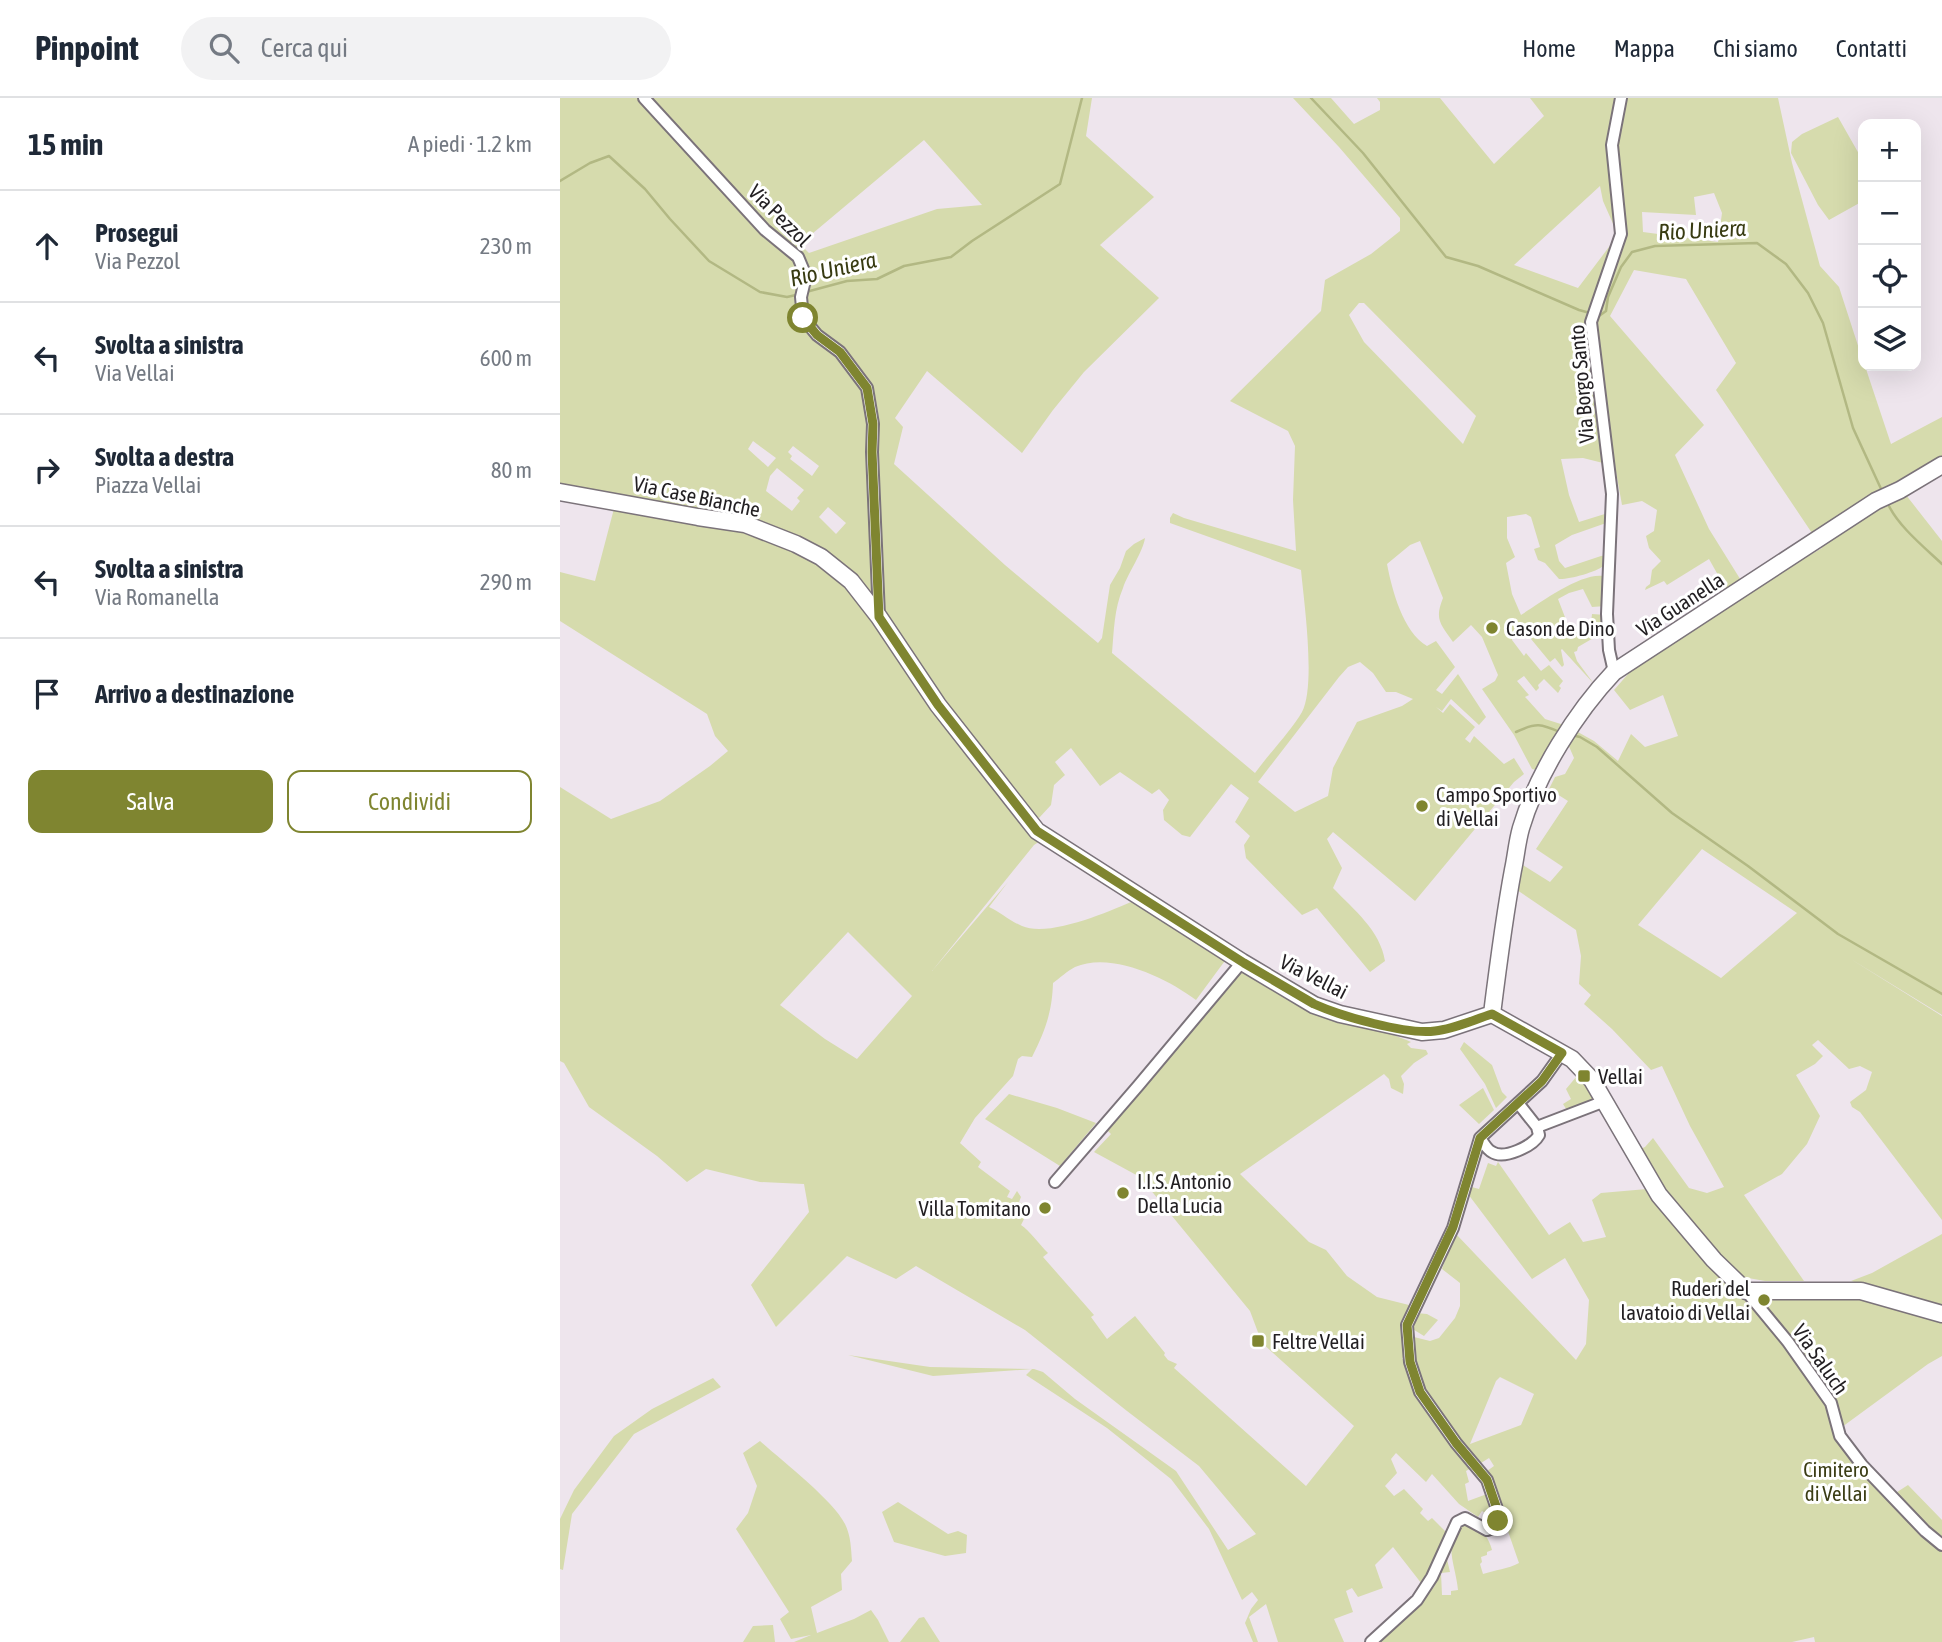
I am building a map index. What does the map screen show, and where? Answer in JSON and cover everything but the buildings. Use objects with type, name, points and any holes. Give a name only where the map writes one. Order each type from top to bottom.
[{"type":"street","name":"Via Pezzol","points":[[644,98],[765,230],[798,257],[806,276],[802,292],[803,318],[817,335],[840,352],[867,388],[873,424],[879,617]]},
{"type":"street","name":"Via Borgo Santo","points":[[1614,672],[1609,650],[1607,614],[1612,494],[1592,320],[1621,234],[1612,145],[1621,98]]},
{"type":"street","name":"Via Guanella","points":[[1492,1014],[1507,904],[1521,829],[1538,783],[1598,689],[1614,672],[1883,498],[1942,465]]},
{"type":"street","name":"Via Case Bianche","points":[[560,492],[745,524],[821,557],[851,581],[879,617]]},
{"type":"street","name":"Via Vellai","points":[[879,617],[938,705],[1037,831],[1242,961],[1326,1010],[1422,1032],[1444,1030],[1492,1014]]},
{"type":"street","points":[[1055,1182],[1242,961]]},
{"type":"street","points":[[1492,1014],[1572,1059],[1592,1080],[1659,1195],[1714,1260],[1746,1291],[1861,1291],[1942,1314]]},
{"type":"street","points":[[1371,1642],[1417,1600],[1432,1577],[1457,1522],[1465,1518],[1487,1530],[1493,1528],[1498,1521],[1497,1509],[1487,1480],[1456,1443],[1420,1392],[1410,1362],[1407,1325],[1453,1227],[1480,1138],[1542,1081],[1562,1053]]},
{"type":"street","points":[[1536,1127],[1605,1101]]},
{"type":"street","points":[[1480,1138],[1492,1152],[1510,1154],[1536,1141],[1539,1135],[1536,1127],[1518,1103]]},
{"type":"street","name":"Via Saluch","points":[[1746,1291],[1788,1342],[1831,1403],[1840,1436],[1862,1465],[1925,1531],[1942,1545]]},
{"type":"green space","points":[[560,98],[1092,98],[1086,136],[1154,197],[1100,245],[1159,298],[1084,372],[1022,453],[927,371],[895,418],[903,427],[894,464],[1005,565],[1098,643],[1102,638],[1110,585],[1126,551],[1145,538],[1120,596],[1112,653],[1255,773],[1302,712],[1306,699],[1309,664],[1301,570],[1170,523],[1170,518],[1173,513],[1296,551],[1293,500],[1295,446],[1288,431],[1230,401],[1321,311],[1325,280],[1371,254],[1400,231],[1400,218],[1293,98],[1331,98],[1354,124],[1380,110],[1377,98],[1440,98],[1494,164],[1544,116],[1530,98],[1778,98],[1792,163],[1820,266],[1839,287],[1858,346],[1858,371],[1867,371],[1891,444],[1942,417],[1942,462],[1906,495],[1942,541],[1942,1015],[1849,958],[1942,1016],[1942,1220],[1860,1112],[1852,1107],[1850,1102],[1866,1090],[1872,1072],[1860,1066],[1849,1069],[1818,1040],[1812,1045],[1823,1056],[1796,1075],[1820,1116],[1807,1144],[1782,1174],[1744,1195],[1804,1281],[1765,1281],[1737,1276],[1676,1211],[1638,1150],[1653,1138],[1689,1188],[1707,1193],[1724,1187],[1690,1126],[1662,1066],[1651,1070],[1584,1004],[1591,995],[1579,984],[1581,956],[1576,930],[1517,890],[1523,865],[1550,882],[1563,867],[1536,849],[1568,801],[1549,789],[1555,777],[1565,774],[1574,758],[1568,744],[1576,731],[1594,741],[1618,761],[1631,734],[1645,747],[1678,736],[1663,695],[1630,710],[1614,690],[1636,665],[1692,632],[1719,609],[1822,548],[1716,390],[1736,363],[1686,279],[1634,270],[1610,316],[1704,425],[1675,455],[1709,529],[1742,582],[1727,591],[1709,559],[1667,585],[1664,581],[1645,590],[1650,584],[1652,570],[1661,561],[1649,548],[1646,536],[1654,531],[1657,510],[1642,501],[1622,505],[1615,466],[1583,458],[1561,459],[1569,495],[1579,522],[1608,513],[1609,522],[1572,535],[1555,545],[1559,561],[1565,568],[1609,555],[1600,568],[1559,579],[1545,563],[1538,560],[1534,549],[1540,547],[1531,517],[1526,514],[1507,517],[1507,538],[1515,557],[1506,563],[1512,594],[1521,615],[1572,584],[1594,576],[1603,576],[1606,606],[1592,607],[1583,589],[1558,599],[1568,625],[1570,624],[1573,630],[1591,623],[1592,614],[1606,615],[1607,630],[1574,652],[1577,661],[1594,684],[1562,649],[1562,667],[1555,658],[1550,662],[1522,628],[1512,635],[1512,640],[1524,656],[1526,653],[1541,671],[1549,665],[1563,681],[1558,693],[1544,679],[1536,691],[1524,676],[1517,681],[1529,695],[1525,697],[1545,719],[1567,726],[1561,732],[1553,729],[1560,733],[1537,770],[1532,769],[1514,735],[1482,689],[1495,681],[1498,675],[1482,637],[1471,625],[1453,642],[1442,626],[1439,612],[1443,598],[1420,541],[1410,545],[1387,564],[1396,598],[1411,631],[1427,646],[1436,641],[1455,667],[1436,690],[1442,694],[1458,674],[1486,717],[1479,725],[1451,699],[1442,711],[1436,707],[1443,713],[1450,704],[1475,727],[1465,739],[1470,743],[1474,736],[1504,764],[1514,758],[1524,774],[1514,782],[1415,901],[1333,832],[1327,839],[1342,868],[1333,888],[1365,921],[1382,950],[1385,961],[1370,972],[1317,908],[1302,915],[1246,858],[1244,845],[1250,836],[1235,822],[1249,798],[1231,784],[1190,837],[1182,835],[1164,820],[1163,810],[1169,800],[1159,789],[1152,794],[1120,772],[1100,786],[1071,748],[1055,762],[1065,775],[1054,785],[1051,805],[1039,818],[1022,808],[851,581],[1043,839],[1034,845],[932,971],[1008,882],[989,907],[1022,926],[1048,929],[1063,926],[1136,900],[1227,958],[1196,1000],[1170,983],[1138,969],[1105,962],[1089,963],[1069,970],[1053,983],[1047,1021],[1032,1057],[1022,1056],[1018,1059],[1013,1076],[975,1118],[960,1143],[981,1162],[978,1167],[1010,1191],[1007,1197],[1012,1199],[1017,1191],[1021,1197],[1019,1202],[1029,1208],[1022,1215],[1024,1219],[1021,1225],[1048,1253],[1043,1257],[1094,1315],[1091,1317],[1107,1339],[1135,1316],[1168,1360],[1177,1364],[1174,1368],[1306,1486],[1354,1426],[1262,1343],[1250,1311],[1140,1177],[1094,1152],[1111,1134],[1106,1129],[1240,968],[1371,1025],[1373,1030],[1411,1042],[1407,1044],[1411,1048],[1426,1050],[1428,1054],[1401,1076],[1403,1094],[1391,1088],[1389,1079],[1384,1074],[1240,1174],[1309,1242],[1326,1250],[1347,1276],[1377,1297],[1409,1305],[1405,1317],[1402,1359],[1405,1359],[1418,1401],[1473,1467],[1466,1471],[1469,1482],[1465,1484],[1468,1501],[1487,1494],[1495,1520],[1482,1511],[1478,1517],[1459,1504],[1432,1474],[1426,1482],[1396,1453],[1391,1459],[1397,1473],[1385,1486],[1394,1496],[1404,1489],[1423,1509],[1420,1513],[1428,1521],[1432,1518],[1448,1534],[1425,1588],[1393,1547],[1375,1565],[1383,1588],[1358,1597],[1352,1588],[1346,1591],[1353,1612],[1334,1619],[1344,1642],[1278,1642],[1266,1604],[1249,1617],[1258,1642],[1253,1642],[1245,1623],[1258,1600],[1252,1592],[1242,1600],[1209,1529],[1171,1479],[1107,1428],[1026,1375],[1032,1369],[933,1376],[848,1355],[930,1367],[1034,1369],[1043,1372],[1075,1399],[1176,1471],[1228,1550],[1256,1534],[1199,1466],[1025,1330],[916,1266],[896,1279],[847,1256],[776,1327],[751,1285],[809,1212],[804,1184],[760,1182],[706,1169],[687,1182],[657,1156],[589,1107],[564,1063],[560,1061],[560,787],[611,819],[660,801],[728,751],[715,736],[707,714],[560,621],[560,572],[595,581],[616,501],[560,492]],"holes":[[[924,140],[982,205],[937,209],[809,253],[800,244]],[[1600,186],[1603,201],[1618,235],[1578,288],[1514,265]],[[1714,193],[1722,213],[1718,242],[1643,232],[1642,212],[1696,215],[1694,197]],[[1359,303],[1364,303],[1476,416],[1463,444],[1364,342],[1349,315]],[[753,441],[776,458],[768,467],[748,449]],[[793,446],[819,466],[812,476],[790,459],[792,456],[788,452]],[[777,468],[804,490],[797,498],[800,501],[792,511],[766,491],[770,476]],[[828,507],[846,523],[836,534],[819,517]],[[1360,662],[1373,673],[1386,692],[1396,692],[1413,699],[1402,706],[1357,722],[1333,768],[1328,796],[1295,812],[1258,782],[1348,667]],[[1702,849],[1797,913],[1721,978],[1638,925]],[[848,932],[912,996],[857,1059],[780,1005]]]},
{"type":"green space","points":[[1838,117],[1858,152],[1858,204],[1829,220],[1818,205],[1791,153],[1792,142],[1802,134]]},
{"type":"green space","points":[[1464,1042],[1492,1065],[1502,1092],[1507,1097],[1496,1108],[1485,1084],[1460,1049]]},
{"type":"green space","points":[[1577,1076],[1597,1099],[1568,1112],[1563,1104],[1571,1099],[1566,1089]]},
{"type":"green space","points":[[1483,1088],[1494,1110],[1479,1124],[1459,1105]]},
{"type":"green space","points":[[1009,1094],[1096,1123],[1060,1166],[985,1119]]},
{"type":"green space","name":"Cimitero di Vellai","points":[[1498,1162],[1549,1235],[1570,1222],[1583,1242],[1606,1237],[1592,1200],[1601,1193],[1647,1189],[1689,1243],[1758,1312],[1821,1390],[1830,1406],[1828,1415],[1837,1403],[1771,1313],[1760,1308],[1765,1295],[1862,1295],[1942,1320],[1942,1356],[1842,1427],[1894,1494],[1908,1485],[1942,1520],[1942,1642],[1815,1642],[1814,1637],[1792,1642],[1379,1642],[1434,1587],[1446,1555],[1450,1572],[1441,1573],[1442,1595],[1451,1595],[1451,1591],[1458,1590],[1451,1553],[1452,1544],[1458,1527],[1466,1520],[1483,1532],[1492,1550],[1481,1557],[1483,1574],[1519,1563],[1487,1471],[1494,1466],[1489,1458],[1481,1463],[1457,1440],[1421,1390],[1414,1361],[1410,1336],[1430,1341],[1439,1338],[1455,1318],[1460,1306],[1460,1283],[1442,1269],[1454,1235],[1456,1234],[1576,1360],[1586,1344],[1589,1300],[1565,1258],[1532,1279],[1468,1194],[1468,1186],[1479,1189],[1488,1163],[1496,1166]],"holes":[[[1500,1377],[1534,1394],[1521,1425],[1470,1444]]]},
{"type":"green space","points":[[1942,1234],[1942,1306],[1851,1281],[1872,1273]]},
{"type":"green space","points":[[1416,1313],[1427,1314],[1438,1320],[1424,1336],[1411,1328]]},
{"type":"green space","points":[[713,1378],[721,1387],[634,1434],[572,1514],[563,1570],[560,1569],[560,1519],[574,1490],[614,1436],[652,1409]]},
{"type":"green space","points":[[760,1441],[830,1504],[839,1514],[848,1533],[852,1561],[841,1574],[842,1590],[811,1607],[817,1633],[871,1610],[889,1642],[794,1642],[811,1635],[791,1639],[780,1619],[789,1612],[736,1529],[748,1513],[757,1486],[743,1453]]},
{"type":"green space","points":[[898,1502],[948,1534],[958,1531],[967,1535],[966,1553],[945,1556],[894,1542],[882,1512]]},
{"type":"green space","points":[[924,1617],[940,1642],[900,1642],[919,1618]]},
{"type":"green space","points":[[773,1625],[775,1642],[743,1642],[753,1626]]},
{"type":"waterway","name":"Rio Uniera","points":[[806,292],[847,281],[877,279],[904,266],[951,257],[1060,184],[1082,98]]},
{"type":"waterway","name":"Rio Uniera","points":[[1311,98],[1363,153],[1446,257],[1478,266],[1590,313]]},
{"type":"waterway","name":"Rio Uniera","points":[[560,181],[590,163],[609,156],[645,189],[709,261],[760,292],[787,297],[796,295]]},
{"type":"waterway","name":"Rio Uniera","points":[[1597,315],[1606,311],[1608,297],[1621,267],[1632,252],[1655,246],[1757,243],[1786,264],[1808,293],[1823,323],[1853,428],[1882,491]]},
{"type":"waterway","name":"Rio Uniera","points":[[1888,504],[1905,528],[1942,564]]},
{"type":"waterway","points":[[1516,732],[1539,725],[1562,733]]},
{"type":"waterway","points":[[1571,735],[1597,747],[1672,813],[1838,934],[1942,994]]},
{"type":"place","name":"Cason de Dino","points":[[1492,628]]},
{"type":"place","name":"Campo Sportivo di Vellai","points":[[1422,806]]},
{"type":"place","name":"Vellai","points":[[1584,1076]]},
{"type":"place","name":"I.I.S. Antonio Della Lucia","points":[[1123,1193]]},
{"type":"place","name":"Villa Tomitano","points":[[1045,1208]]},
{"type":"place","name":"Ruderi del lavatoio di Vellai","points":[[1764,1300]]},
{"type":"place","name":"Feltre Vellai","points":[[1258,1341]]},
{"type":"route","points":[[803,318],[817,335],[840,352],[867,388],[873,424],[879,617],[938,705],[1037,831],[1244,963],[1326,1010],[1422,1032],[1444,1030],[1492,1014],[1562,1053],[1542,1081],[1480,1138],[1453,1227],[1407,1325],[1410,1362],[1420,1392],[1456,1443],[1487,1480],[1497,1509],[1498,1521]]}]
